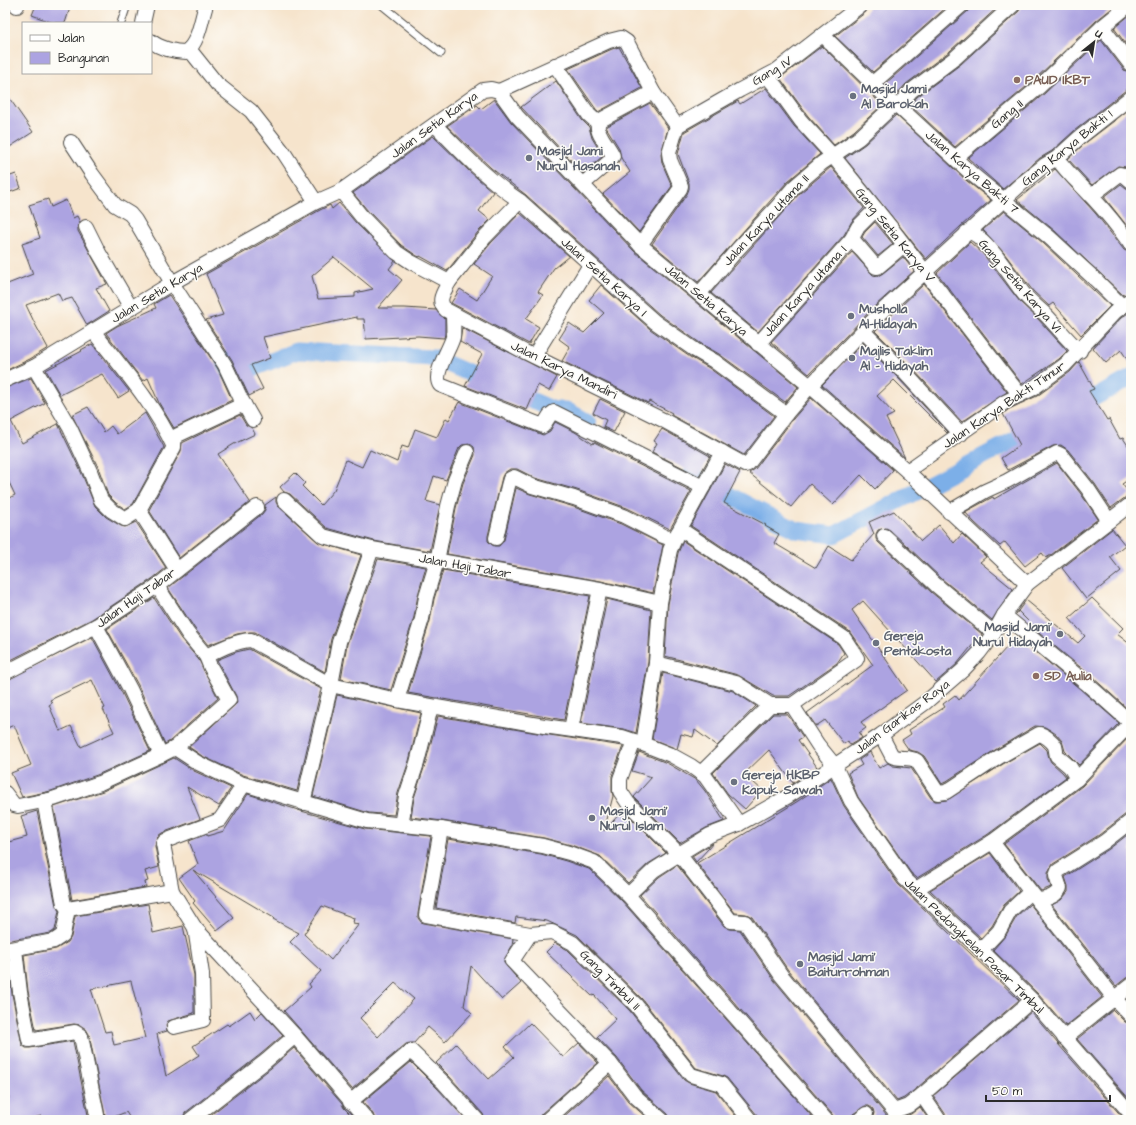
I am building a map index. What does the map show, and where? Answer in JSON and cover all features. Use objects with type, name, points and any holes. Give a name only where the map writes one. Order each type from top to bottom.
[{"type":"street","points":[[143,22],[147,5]]},
{"type":"street","points":[[152,42],[155,45],[180,52],[186,52],[197,35],[206,5]]},
{"type":"street","name":"Gang IV","points":[[677,126],[776,71],[861,5]]},
{"type":"street","points":[[873,83],[962,5]]},
{"type":"street","name":"Jalan Karya Utama II","points":[[699,294],[794,187],[822,163],[860,138],[911,91],[955,58],[1013,5]]},
{"type":"street","name":"Gang II","points":[[954,158],[1039,87],[1102,27],[1129,5]]},
{"type":"street","points":[[1102,27],[1131,65]]},
{"type":"street","name":"Jalan Karya Bakti 7","points":[[823,35],[896,106],[954,158],[1127,303]]},
{"type":"street","points":[[499,91],[554,65],[609,42],[620,38],[627,42],[653,92],[677,126],[668,152],[681,185],[680,189],[640,245]]},
{"type":"street","points":[[189,49],[217,84],[251,111],[284,153],[316,202]]},
{"type":"street","points":[[554,65],[590,115],[598,123]]},
{"type":"street","name":"Gang Setia Karya V","points":[[767,76],[801,121],[833,156],[876,209],[1020,395]]},
{"type":"street","name":"Jalan Setia Karya","points":[[5,380],[34,367],[172,283],[316,202],[341,191],[483,90],[491,89],[499,91],[517,116],[640,245],[810,386],[930,493],[1027,584]]},
{"type":"street","points":[[583,184],[610,161],[613,156],[598,131],[597,126],[599,120],[653,92]]},
{"type":"street","name":"Gang Karya Bakti 1","points":[[967,232],[1031,176],[1057,158],[1079,138],[1131,97]]},
{"type":"street","name":"Jalan Setia Karya I","points":[[435,125],[460,151],[508,193],[520,201],[590,265],[656,322],[695,350],[714,361],[786,414]]},
{"type":"street","points":[[71,142],[115,205],[130,214],[135,220],[172,283],[224,365],[253,420]]},
{"type":"street","points":[[1057,158],[1063,167],[1091,196],[1120,230],[1131,245]]},
{"type":"street","points":[[1091,196],[1120,174],[1124,175],[1131,181]]},
{"type":"street","points":[[341,191],[362,217],[396,252],[411,262],[449,282],[485,237],[520,201]]},
{"type":"street","points":[[851,240],[858,228],[876,209]]},
{"type":"street","points":[[86,227],[99,253],[131,308]]},
{"type":"street","name":"Gang Setia Karya VI","points":[[863,331],[967,232],[974,233],[985,244],[1009,272],[1024,294],[1045,314],[1067,340],[1080,351]]},
{"type":"street","name":"Jalan Karya Utama I","points":[[758,344],[851,240],[853,240],[876,267],[878,267],[904,245]]},
{"type":"street","points":[[534,356],[590,265]]},
{"type":"street","name":"Jalan Karya Mandiri","points":[[449,282],[441,296],[441,303],[442,307],[453,314],[663,420],[745,465],[748,464],[786,414],[810,386],[863,331]]},
{"type":"street","name":"Jalan Karya Bakti Timur","points":[[908,473],[1005,402],[1032,389],[1065,365],[1080,351],[1115,312],[1127,303]]},
{"type":"street","points":[[453,314],[453,339],[448,348],[438,376],[438,382],[440,385],[543,426],[550,415],[554,412],[704,486]]},
{"type":"street","points":[[34,367],[70,428],[90,471],[101,500],[111,510],[126,519],[138,510],[174,446],[166,429],[134,382],[93,331]]},
{"type":"street","points":[[863,331],[900,368],[961,434]]},
{"type":"street","points":[[172,441],[178,435],[242,401]]},
{"type":"street","points":[[397,700],[422,620],[426,597],[437,561],[455,480],[467,452]]},
{"type":"street","points":[[722,452],[677,534],[670,550],[660,603],[656,663],[638,743],[620,780],[620,791],[628,802],[678,854],[731,921],[745,922],[781,975],[894,1111],[908,1106],[922,1095],[1032,1000]]},
{"type":"street","points":[[949,512],[1057,453],[1088,489],[1108,521]]},
{"type":"street","points":[[496,538],[508,486],[510,480],[514,477],[532,486],[574,498],[624,516],[663,536],[677,534],[842,635],[856,654],[857,658],[792,705],[770,705],[736,683],[656,663]]},
{"type":"street","name":"Jalan Haji Tabar","points":[[284,500],[323,536],[372,549],[600,589],[660,603]]},
{"type":"street","name":"Jalan Garikas Raya","points":[[628,895],[654,870],[678,854],[710,835],[739,824],[786,797],[881,735],[926,702],[963,670],[979,653],[1027,584],[1131,504]]},
{"type":"street","name":"Jalan Haji Tabar","points":[[5,673],[96,626],[157,586],[257,507]]},
{"type":"street","points":[[138,510],[177,570]]},
{"type":"street","points":[[884,536],[936,585],[994,633]]},
{"type":"street","points":[[303,803],[331,685],[339,642],[372,549]]},
{"type":"street","points":[[5,793],[16,806],[44,801],[100,783],[175,748],[230,700],[210,666],[206,656],[188,634],[157,586]]},
{"type":"street","points":[[571,729],[600,589]]},
{"type":"street","points":[[916,889],[992,842],[1077,779],[1131,723],[1086,683],[1004,615]]},
{"type":"street","points":[[96,626],[130,690],[161,755]]},
{"type":"street","points":[[206,656],[223,648],[251,640],[331,685],[431,707],[622,737],[672,755],[701,773],[705,776],[739,824]]},
{"type":"street","points":[[701,773],[770,705]]},
{"type":"street","name":"Jalan Pedongkelan Pasar Timbul","points":[[792,705],[818,745],[835,766],[851,801],[905,879],[1032,1000],[1131,1114]]},
{"type":"street","points":[[401,825],[406,796],[417,763],[431,707]]},
{"type":"street","points":[[881,735],[892,756],[896,758],[912,758],[917,761],[938,793],[946,792],[999,757],[1039,734],[1046,737],[1053,744],[1056,748],[1057,756],[1070,767],[1077,779]]},
{"type":"street","points":[[175,748],[198,763],[240,783],[367,821],[441,828],[543,846],[594,862],[628,895],[826,1120]]},
{"type":"street","points":[[240,783],[241,789],[220,820],[164,841],[172,891],[195,928],[295,1036],[367,1120]]},
{"type":"street","points":[[44,801],[64,904],[68,909],[63,935],[54,941],[10,949],[29,1040],[74,1032],[80,1036],[98,1120]]},
{"type":"street","points":[[981,950],[999,932],[1010,911],[1034,896],[1050,898],[1057,893],[1060,888],[1056,875],[1058,871],[1104,842],[1131,821]]},
{"type":"street","name":"Gang Timbul II","points":[[441,828],[426,916],[530,934],[552,932],[573,943],[636,1005],[691,1075],[721,1084],[750,1120]]},
{"type":"street","points":[[992,842],[1114,998],[1131,1016]]},
{"type":"street","points":[[68,909],[172,891]]},
{"type":"street","points":[[174,1027],[203,1020],[202,974],[195,928]]},
{"type":"street","points":[[530,934],[512,960],[610,1063],[635,1096],[662,1120]]},
{"type":"street","points":[[1064,1038],[1131,985]]},
{"type":"street","points":[[190,1120],[266,1061],[295,1036]]},
{"type":"street","points":[[350,1102],[411,1051],[444,1083],[477,1120]]},
{"type":"street","points":[[547,1120],[610,1063]]},
{"type":"street","points":[[922,1095],[939,1120]]},
{"type":"lane","points":[[121,22],[127,5]]},
{"type":"lane","points":[[382,5],[441,53]]},
{"type":"building","points":[[36,5],[71,5],[65,22],[50,22],[32,15]]},
{"type":"building","points":[[869,5],[949,5],[873,72],[835,36],[866,12]]},
{"type":"building","points":[[970,5],[1000,5],[950,51],[906,84],[896,95],[885,84],[968,11]]},
{"type":"building","points":[[1021,5],[1116,5],[1096,21],[1033,81],[955,147],[910,105],[917,97],[961,64],[1019,11]]},
{"type":"building","points":[[1131,14],[1131,51],[1114,28]]},
{"type":"building","points":[[1101,40],[1124,70],[1131,73],[1131,89],[1126,90],[1003,189],[968,158],[1045,93]]},
{"type":"building","points":[[822,46],[882,105],[854,131],[834,145],[808,116],[780,78]]},
{"type":"building","points":[[619,47],[642,88],[598,112],[568,69]]},
{"type":"building","points":[[556,81],[582,120],[589,127],[592,138],[603,156],[583,173],[521,107]]},
{"type":"building","points":[[766,88],[794,126],[820,154],[788,181],[698,282],[652,244],[689,189],[689,183],[678,154],[684,132],[738,101],[740,104]]},
{"type":"building","points":[[5,92],[33,132],[5,150]]},
{"type":"building","points":[[494,99],[511,122],[634,251],[798,387],[785,402],[719,354],[700,343],[660,315],[526,195],[491,168],[447,126],[477,105],[481,109]]},
{"type":"building","points":[[650,103],[668,128],[661,154],[662,163],[672,186],[639,232],[603,194],[630,172],[621,158],[619,148],[606,127]]},
{"type":"building","points":[[1131,108],[1131,170],[1126,167],[1118,166],[1092,185],[1068,159],[1084,144]]},
{"type":"building","points":[[896,115],[967,181],[991,200],[926,259],[845,158],[865,144]]},
{"type":"building","points":[[433,136],[493,192],[479,211],[490,220],[478,232],[447,271],[420,256],[417,256],[401,245],[353,193]]},
{"type":"building","points":[[831,167],[864,208],[852,221],[844,235],[758,332],[711,293],[800,193]]},
{"type":"building","points":[[1055,169],[1096,214],[1124,250],[1131,253],[1131,292],[1123,295],[1055,231],[1017,200]]},
{"type":"building","points":[[16,174],[21,188],[5,194],[5,178]]},
{"type":"building","points":[[1121,184],[1126,188],[1131,189],[1131,231],[1104,197]]},
{"type":"building","points":[[48,199],[51,207],[66,200],[73,218],[77,216],[80,222],[78,231],[107,284],[96,288],[109,311],[87,325],[72,298],[62,301],[58,293],[26,305],[48,348],[30,359],[5,371],[5,285],[33,274],[22,244],[40,238],[29,205]]},
{"type":"building","points":[[339,203],[356,223],[395,261],[389,269],[402,280],[378,308],[436,310],[445,319],[444,338],[418,336],[366,339],[364,319],[357,319],[357,317],[263,337],[270,358],[251,365],[263,389],[249,396],[232,360],[206,320],[223,315],[206,274],[320,210],[330,205],[332,209]],"holes":[[[334,257],[373,289],[355,293],[355,297],[318,299],[312,276]]]},
{"type":"building","points":[[1004,211],[1043,243],[1110,306],[1081,335],[1053,303],[1049,306],[1033,291],[1004,253],[983,230]]},
{"type":"building","points":[[520,213],[569,256],[554,268],[538,292],[543,295],[526,319],[539,327],[529,344],[451,303],[460,289],[477,300],[492,276],[474,264],[491,243]]},
{"type":"building","points":[[875,222],[893,244],[878,256],[862,237]]},
{"type":"building","points":[[970,242],[983,254],[1020,302],[1038,319],[1067,351],[1059,359],[1022,384],[937,273]]},
{"type":"building","points":[[852,252],[873,275],[878,276],[883,273],[903,257],[914,271],[875,306],[809,374],[771,342]]},
{"type":"building","points":[[924,284],[1007,392],[962,422],[875,331]]},
{"type":"building","points":[[601,285],[650,329],[690,357],[709,368],[774,416],[744,455],[671,415],[672,413],[649,401],[648,403],[562,361],[570,347],[559,339],[569,323],[584,333],[604,313],[589,300]]},
{"type":"building","points":[[169,295],[218,369],[232,400],[174,428],[159,403],[148,378],[143,381],[106,333],[117,326],[156,308],[154,304]]},
{"type":"building","points":[[1131,311],[1131,365],[1121,350],[1106,363],[1093,348],[1121,318]]},
{"type":"building","points":[[462,328],[557,377],[549,391],[538,385],[527,410],[465,386],[482,354],[460,342]]},
{"type":"building","points":[[863,343],[899,379],[948,432],[947,433],[894,380],[877,396],[894,414],[886,418],[905,458],[822,385]]},
{"type":"building","points":[[92,344],[129,391],[118,398],[102,374],[60,395],[46,370]]},
{"type":"building","points":[[1079,362],[1094,389],[1089,391],[1107,420],[1109,419],[1120,439],[1123,438],[1131,450],[1131,478],[1122,484],[1130,494],[1111,508],[1095,484],[1068,450],[1061,445],[1053,446],[1008,470],[1001,458],[1020,445],[1003,414],[1009,409],[1037,396],[1070,372]]},
{"type":"building","points":[[31,378],[45,403],[11,421],[22,443],[58,424],[82,474],[95,506],[106,517],[121,526],[125,527],[136,522],[166,568],[92,619],[5,663],[5,500],[15,495],[5,474],[5,388]]},
{"type":"building","points":[[811,398],[893,470],[875,489],[861,475],[833,505],[810,484],[791,507],[749,473],[755,469]]},
{"type":"building","points":[[600,399],[625,411],[614,432],[603,427],[606,420],[593,413]]},
{"type":"building","points":[[459,402],[543,435],[550,431],[555,422],[575,432],[593,444],[594,442],[691,491],[670,529],[627,508],[577,490],[535,478],[517,469],[510,469],[504,473],[502,477],[488,536],[488,541],[491,544],[494,546],[499,546],[504,540],[516,488],[621,524],[663,545],[653,593],[601,581],[447,554],[456,508],[463,483],[475,455],[474,447],[470,444],[462,445],[459,448],[446,480],[434,476],[426,501],[440,505],[430,551],[374,541],[327,528],[290,494],[284,492],[280,487],[295,473],[305,483],[302,486],[321,505],[334,490],[346,460],[362,467],[370,450],[397,462],[402,446],[408,448],[415,429],[437,437],[446,418],[449,420]]},
{"type":"building","points":[[88,407],[104,432],[111,426],[117,434],[145,413],[164,447],[133,504],[125,509],[108,495],[98,467],[72,415]]},
{"type":"building","points":[[240,415],[246,425],[252,428],[255,434],[218,454],[250,502],[179,558],[149,510],[181,451],[182,443]]},
{"type":"building","points":[[662,429],[710,456],[699,476],[652,452],[657,443],[654,441]]},
{"type":"building","points":[[1057,463],[1098,519],[1051,555],[1046,558],[1042,553],[1025,566],[1005,542],[1000,546],[965,512],[993,497],[994,499]]},
{"type":"building","points":[[725,464],[740,472],[724,503],[766,525],[765,526],[779,534],[774,543],[816,568],[829,546],[851,560],[874,534],[869,522],[894,511],[921,541],[939,525],[954,543],[962,534],[986,557],[980,562],[1013,589],[992,620],[942,579],[890,530],[886,528],[878,530],[876,539],[878,542],[931,592],[982,634],[957,664],[936,682],[863,601],[852,610],[907,690],[861,722],[866,728],[859,733],[862,738],[850,745],[848,741],[844,744],[825,720],[816,726],[807,713],[873,665],[849,631],[691,526]]},
{"type":"building","points":[[276,497],[278,506],[318,542],[361,555],[331,639],[325,672],[255,632],[237,634],[208,645],[195,629],[168,588],[262,514],[265,510],[265,505]]},
{"type":"building","points":[[1112,529],[1125,545],[1110,557],[1121,571],[1086,599],[1062,568]]},
{"type":"building","points":[[683,541],[838,644],[844,653],[837,663],[789,696],[773,696],[738,675],[665,656],[668,604],[678,553]]},
{"type":"building","points":[[378,559],[426,567],[418,595],[414,617],[391,690],[341,679],[347,644]]},
{"type":"building","points":[[443,570],[590,596],[564,720],[408,693],[430,621],[434,599]]},
{"type":"building","points":[[154,598],[181,639],[199,660],[218,698],[165,744],[138,685],[107,629]]},
{"type":"building","points":[[1092,598],[1123,628],[1117,634],[1131,645],[1131,712],[1091,676],[1028,624],[1029,622],[1018,611],[1026,600],[1078,643],[1085,636],[1069,618]]},
{"type":"building","points":[[607,599],[651,610],[648,662],[636,733],[623,729],[581,723]]},
{"type":"building","points":[[1017,636],[1119,723],[1079,765],[1065,751],[1062,741],[1056,734],[1045,727],[1035,726],[942,784],[924,756],[918,752],[909,750],[902,740],[911,734],[909,730],[945,707],[943,704],[955,695],[959,700]]},
{"type":"building","points":[[92,637],[122,693],[150,751],[97,775],[51,791],[22,797],[11,773],[31,765],[14,725],[5,729],[5,681]],"holes":[[[92,680],[105,708],[103,709],[114,732],[81,747],[71,726],[60,731],[49,705],[52,703],[50,700]]]},
{"type":"building","points":[[249,649],[321,689],[297,791],[243,775],[202,756],[189,747],[237,703],[236,696],[217,660],[236,652]]},
{"type":"building","points":[[663,673],[733,691],[756,706],[717,746],[695,730],[693,737],[681,734],[677,749],[652,739]]},
{"type":"building","points":[[337,695],[421,713],[409,761],[398,793],[394,815],[369,813],[313,796]]},
{"type":"building","points":[[773,714],[787,714],[803,737],[798,740],[817,767],[793,783],[769,750],[744,774],[762,790],[745,809],[728,794],[713,773]]},
{"type":"building","points":[[438,716],[623,746],[612,776],[613,796],[604,831],[623,810],[666,853],[648,864],[628,883],[600,856],[571,845],[544,838],[411,817],[414,798],[425,765]]},
{"type":"building","points":[[1131,735],[1131,813],[1126,814],[1099,835],[1053,864],[1048,873],[1048,879],[1051,887],[1041,891],[1004,844],[1082,786]]},
{"type":"building","points":[[1040,743],[1047,750],[1051,762],[1066,777],[987,835],[917,878],[911,873],[858,797],[848,773],[862,765],[859,760],[870,752],[879,768],[888,763],[893,766],[911,768],[931,798],[935,801],[947,800],[1003,764]]},
{"type":"building","points":[[639,752],[667,763],[696,780],[705,791],[724,821],[706,828],[680,843],[634,797],[652,777],[632,771]]},
{"type":"building","points":[[174,758],[194,771],[231,788],[219,806],[187,787],[200,819],[162,833],[158,836],[155,846],[159,867],[145,871],[148,881],[145,882],[146,887],[72,900],[54,807],[103,791]]},
{"type":"building","points":[[831,778],[844,806],[898,884],[1019,1000],[917,1088],[904,1098],[897,1101],[788,970],[752,917],[746,914],[735,913],[697,863],[798,801]]},
{"type":"building","points":[[248,794],[365,829],[431,836],[418,918],[424,923],[513,939],[512,946],[504,960],[504,963],[521,983],[502,1000],[471,966],[464,1006],[472,1013],[445,1042],[428,1027],[414,1043],[406,1044],[352,1089],[284,1011],[311,987],[309,984],[321,971],[290,942],[299,933],[273,919],[274,918],[193,870],[234,918],[217,931],[193,903],[195,901],[179,878],[198,864],[189,841],[207,834],[207,836],[224,831]],"holes":[[[322,906],[354,918],[353,923],[359,924],[331,960],[304,934]],[[395,983],[414,999],[378,1037],[360,1018]]]},
{"type":"building","points":[[37,811],[56,906],[59,911],[55,930],[51,933],[5,941],[5,843],[27,837],[21,816]]},
{"type":"building","points":[[1131,832],[1131,977],[1126,978],[1116,986],[1052,905],[1061,900],[1068,892],[1065,877],[1109,849]]},
{"type":"building","points":[[448,839],[541,854],[589,869],[622,901],[815,1120],[758,1120],[757,1115],[727,1078],[696,1068],[642,999],[577,935],[547,921],[516,917],[515,923],[436,908]]},
{"type":"building","points":[[713,843],[708,849],[696,862],[692,856]]},
{"type":"building","points":[[990,853],[1019,891],[1004,905],[992,926],[981,938],[930,890]]},
{"type":"building","points":[[677,865],[724,926],[730,929],[740,930],[774,980],[887,1116],[892,1119],[897,1119],[911,1114],[920,1107],[929,1120],[872,1120],[874,1113],[873,1109],[869,1106],[865,1106],[853,1114],[851,1120],[834,1120],[832,1114],[640,895],[659,877]]},
{"type":"building","points":[[148,904],[153,933],[183,926],[194,975],[194,1013],[168,1021],[166,1025],[167,1031],[157,1034],[166,1076],[199,1055],[193,1046],[227,1024],[229,1026],[250,1011],[255,1019],[262,1012],[283,1035],[185,1113],[182,1120],[131,1120],[126,1112],[106,1120],[89,1034],[86,1029],[80,1025],[74,1024],[36,1030],[28,991],[24,955],[56,949],[68,942],[71,937],[75,916]],"holes":[[[131,981],[145,1038],[114,1045],[111,1031],[105,1032],[91,989]]]},
{"type":"building","points":[[1030,904],[1102,997],[1066,1026],[1038,994],[993,950],[1006,935],[1017,916]]},
{"type":"building","points":[[555,943],[568,950],[630,1011],[684,1080],[689,1083],[716,1091],[739,1120],[670,1120],[668,1114],[641,1090],[617,1058],[597,1037],[616,1019],[594,995],[592,996],[546,952]]},
{"type":"building","points":[[5,958],[8,958],[12,994],[22,1045],[26,1048],[30,1048],[73,1041],[89,1120],[42,1120],[41,1116],[26,1120],[5,1120],[5,1098],[9,1098],[5,1083]]},
{"type":"building","points":[[1113,1010],[1125,1022],[1131,1024],[1131,1101],[1077,1039]]},
{"type":"building","points":[[1031,1012],[1125,1120],[947,1120],[946,1115],[933,1096]]},
{"type":"building","points":[[530,1023],[563,1057],[579,1043],[598,1063],[541,1114],[539,1120],[485,1120],[483,1114],[436,1063],[456,1044],[489,1079],[514,1057],[505,1047]]},
{"type":"building","points":[[294,1048],[344,1108],[356,1120],[204,1120],[271,1068]]},
{"type":"building","points":[[411,1062],[466,1120],[375,1120],[373,1114],[363,1102]]},
{"type":"building","points":[[609,1076],[628,1101],[649,1120],[560,1120]]},
{"type":"waterway","points":[[224,360],[233,376],[297,351],[434,358],[554,410],[566,410],[588,422]]},
{"type":"waterway","points":[[1073,409],[1131,378]]},
{"type":"waterway","points":[[691,475],[796,530],[834,535],[1037,428]]},
{"type":"place","name":"PAUD IKBT","points":[[1017,80]]},
{"type":"place","name":"Masjid Jami Al Barokah","points":[[853,96]]},
{"type":"place","name":"Masjid Jami Nurul Hasanah","points":[[529,158]]},
{"type":"place","name":"Musholla Al-Hidayah","points":[[851,316]]},
{"type":"place","name":"Majlis Taklim Al - Hidayah","points":[[852,358]]},
{"type":"place","name":"Masjid Jami' Nurul Hidayah","points":[[1060,634]]},
{"type":"place","name":"Gereja Pentakosta","points":[[876,643]]},
{"type":"place","name":"SD Aulia","points":[[1036,676]]},
{"type":"place","name":"Gereja HKBP Kapuk Sawah","points":[[734,782]]},
{"type":"place","name":"Masjid Jami' Nurul Islam","points":[[592,818]]},
{"type":"place","name":"Masjid Jami' Baiturrohman","points":[[800,964]]}]
